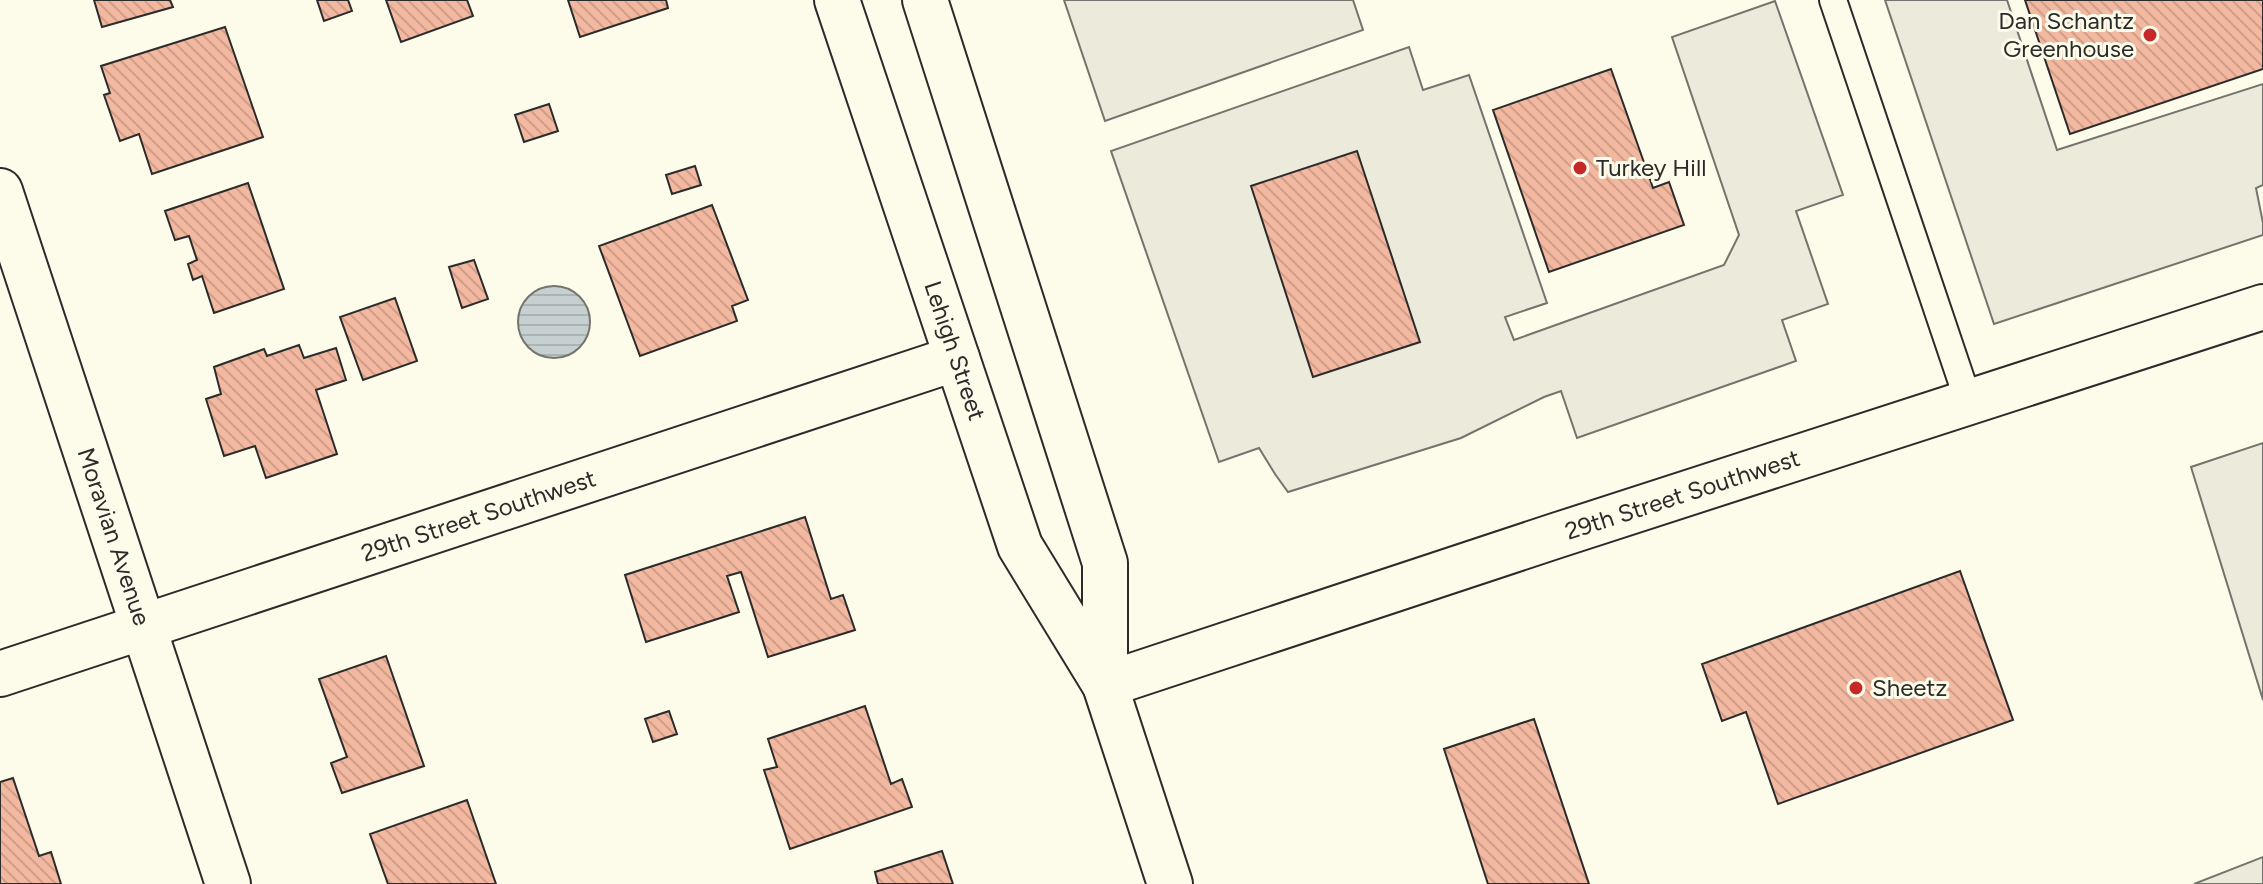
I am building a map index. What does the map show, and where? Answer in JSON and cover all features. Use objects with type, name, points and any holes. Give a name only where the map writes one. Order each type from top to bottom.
[{"type":"main road","name":"Lehigh Street","points":[[837,0],[1020,546],[1105,685],[1170,884]]},
{"type":"main road","name":"Lehigh Street","points":[[925,0],[1105,563],[1105,685]]},
{"type":"main road","name":"Moravian Avenue","points":[[0,191],[228,884]]},
{"type":"main road","name":"29th Street Southwest","points":[[1105,685],[2263,307]]},
{"type":"main road","name":"29th Street Southwest","points":[[0,674],[957,358]]},
{"type":"lane","points":[[1833,0],[1969,403]]},
{"type":"shaded area","points":[[1064,0],[1353,0],[1363,30],[1105,121]]},
{"type":"shaded area","points":[[1885,0],[2007,0],[2057,150],[2263,84],[2263,185],[2256,188],[2263,235],[1994,324]]},
{"type":"shaded area","points":[[1775,1],[1843,195],[1796,211],[1828,304],[1782,320],[1796,361],[1577,438],[1561,391],[1461,438],[1288,492],[1259,448],[1219,462],[1111,151],[1409,47],[1423,90],[1469,75],[1547,303],[1505,317],[1514,340],[1724,265],[1739,235],[1672,37]]},
{"type":"shaded area","points":[[554,286],[574,292],[584,302],[590,322],[584,342],[574,352],[554,358],[534,352],[524,342],[518,322],[524,302],[534,292]]},
{"type":"shaded area","points":[[2263,443],[2263,700],[2191,467]]},
{"type":"shaded area","points":[[2263,857],[2263,884],[2194,884]]},
{"type":"building","points":[[94,0],[170,0],[173,7],[102,27]]},
{"type":"building","points":[[317,0],[348,0],[352,11],[324,21]]},
{"type":"building","points":[[386,0],[467,0],[473,16],[401,42]]},
{"type":"building","points":[[568,0],[666,0],[668,8],[580,37]]},
{"type":"building","name":"Dan Schantz Greenhouse","points":[[2025,0],[2263,0],[2263,69],[2070,134]]},
{"type":"building","points":[[225,27],[263,137],[152,174],[139,134],[120,141],[104,95],[110,93],[101,66]]},
{"type":"building","name":"Turkey Hill","points":[[1611,69],[1653,188],[1669,182],[1684,225],[1549,272],[1493,110]]},
{"type":"building","points":[[549,104],[558,131],[524,142],[515,115]]},
{"type":"building","points":[[1357,151],[1420,342],[1313,377],[1251,186]]},
{"type":"building","points":[[695,166],[701,185],[672,194],[666,175]]},
{"type":"building","points":[[248,183],[284,289],[214,313],[202,276],[193,280],[188,264],[197,260],[189,236],[175,240],[165,211]]},
{"type":"building","points":[[712,205],[748,300],[732,306],[737,321],[640,356],[599,246]]},
{"type":"building","points":[[474,260],[488,299],[462,308],[449,267]]},
{"type":"building","points":[[395,298],[417,361],[363,380],[340,317]]},
{"type":"building","points":[[299,345],[304,358],[336,348],[346,380],[316,390],[337,454],[266,478],[255,446],[224,456],[206,399],[221,394],[214,367],[264,349],[267,356]]},
{"type":"building","points":[[805,517],[831,599],[843,595],[855,630],[768,657],[741,572],[727,576],[739,612],[646,642],[625,575]]},
{"type":"building","name":"Sheetz","points":[[1960,571],[2013,720],[1778,804],[1746,712],[1722,721],[1702,664]]},
{"type":"building","points":[[386,656],[424,766],[342,793],[331,763],[347,757],[319,679]]},
{"type":"building","points":[[865,706],[891,784],[902,779],[912,807],[790,849],[764,770],[777,767],[768,739]]},
{"type":"building","points":[[669,711],[677,734],[653,742],[645,719]]},
{"type":"building","points":[[1534,719],[1589,884],[1488,884],[1444,749]]},
{"type":"building","points":[[13,778],[39,856],[51,852],[61,884],[0,884],[0,782]]},
{"type":"building","points":[[467,800],[496,884],[388,884],[370,834]]},
{"type":"building","points":[[942,851],[953,884],[878,884],[875,872]]},
{"type":"place","name":"Dan Schantz Greenhouse","points":[[2150,35]]},
{"type":"place","name":"Turkey Hill","points":[[1580,168]]},
{"type":"place","name":"Sheetz","points":[[1856,688]]}]
